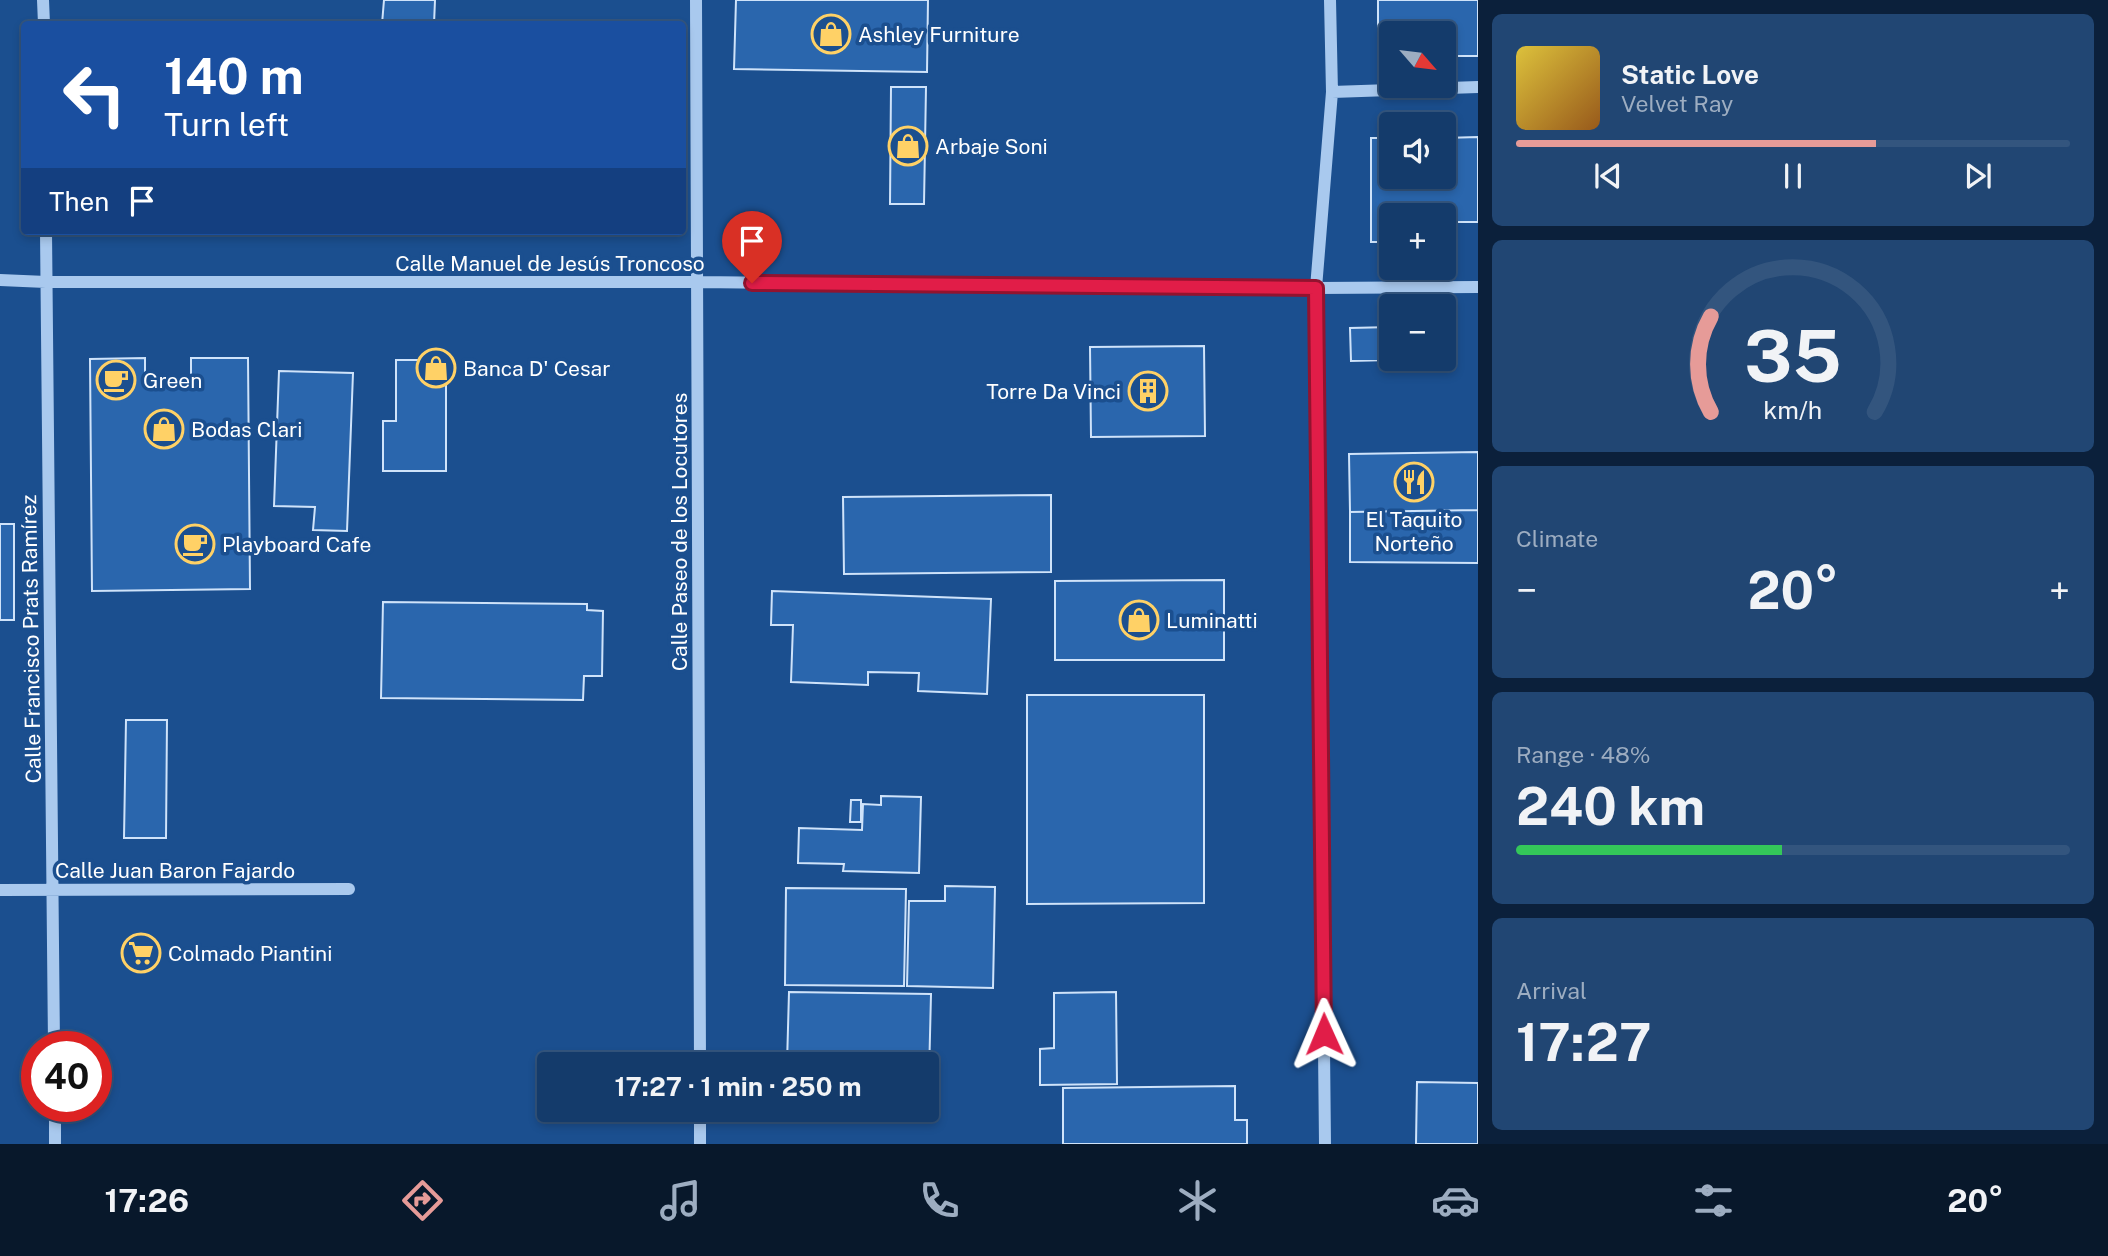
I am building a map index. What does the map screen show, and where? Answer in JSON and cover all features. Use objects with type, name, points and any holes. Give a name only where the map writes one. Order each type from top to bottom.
[{"type":"street","points":[[43,0],[44,21]]},
{"type":"street","name":"Calle Paseo de los Locutores","points":[[695,0],[700,1052]]},
{"type":"street","points":[[1325,1144],[1316,288],[1332,92],[1330,0]]},
{"type":"street","points":[[1332,92],[1478,87]]},
{"type":"street","name":"Calle Francisco Prats Ramírez","points":[[46,235],[54,1031]]},
{"type":"street","name":"Calle Manuel de Jesús Troncoso","points":[[0,280],[698,282],[1316,288],[1478,286]]},
{"type":"street","name":"Calle Juan Baron Fajardo","points":[[0,890],[349,889]]},
{"type":"street","points":[[55,1122],[55,1144]]},
{"type":"street","points":[[700,1122],[700,1144]]},
{"type":"building","points":[[384,0],[435,0],[434,21],[382,21]]},
{"type":"building","name":"Ashley Furniture","points":[[736,0],[928,0],[927,72],[734,69]]},
{"type":"building","points":[[1378,0],[1478,0],[1478,56],[1456,56],[1456,21],[1379,21],[1378,57]]},
{"type":"building","name":"Arbaje Soni","points":[[891,87],[926,87],[924,204],[890,204]]},
{"type":"building","points":[[1478,137],[1478,222],[1456,222],[1456,203],[1379,203],[1379,242],[1371,242],[1371,138],[1379,138],[1379,189],[1456,189],[1456,138]]},
{"type":"building","points":[[1379,327],[1379,360],[1351,361],[1350,328]]},
{"type":"building","name":"Torre Da Vinci","points":[[1204,346],[1205,436],[1091,437],[1090,347]]},
{"type":"building","points":[[145,358],[145,386],[191,385],[191,358],[248,358],[250,589],[92,591],[90,359]]},
{"type":"building","points":[[396,360],[446,360],[446,471],[383,471],[383,421],[396,421]]},
{"type":"building","points":[[279,371],[353,373],[347,531],[313,530],[315,507],[274,506]]},
{"type":"building","name":"El Taquito Norteño","points":[[1478,452],[1478,510],[1350,512],[1349,454]]},
{"type":"building","points":[[1051,495],[1051,572],[844,574],[843,497]]},
{"type":"building","points":[[1478,510],[1478,563],[1350,562],[1350,512]]},
{"type":"building","points":[[0,524],[14,524],[14,620],[0,620]]},
{"type":"building","name":"Luminatti","points":[[1224,580],[1224,660],[1055,660],[1055,581]]},
{"type":"building","points":[[772,591],[991,599],[987,694],[918,691],[919,673],[868,672],[868,685],[791,682],[793,625],[771,625]]},
{"type":"building","points":[[383,602],[587,604],[587,610],[603,611],[602,676],[584,676],[583,700],[381,698]]},
{"type":"building","points":[[1027,695],[1204,695],[1204,903],[1027,904]]},
{"type":"building","points":[[126,720],[167,720],[166,838],[124,838]]},
{"type":"building","points":[[881,796],[921,797],[919,873],[843,871],[844,864],[798,863],[799,828],[862,830],[863,804],[881,805]]},
{"type":"building","points":[[851,800],[861,800],[861,822],[850,822]]},
{"type":"building","points":[[945,886],[995,887],[993,988],[907,986],[909,901],[945,901]]},
{"type":"building","points":[[786,888],[906,889],[904,986],[785,985]]},
{"type":"building","points":[[789,992],[931,994],[930,1052],[787,1052]]},
{"type":"building","points":[[1116,992],[1117,1084],[1040,1085],[1040,1049],[1054,1048],[1054,993]]},
{"type":"building","points":[[1417,1082],[1478,1083],[1478,1144],[1416,1144]]},
{"type":"building","points":[[1235,1086],[1235,1120],[1247,1120],[1247,1144],[1063,1144],[1063,1088]]},
{"type":"place","name":"Ashley Furniture","points":[[831,34]]},
{"type":"place","name":"Arbaje Soni","points":[[908,146]]},
{"type":"place","name":"Banca D' Cesar","points":[[436,368]]},
{"type":"place","name":"Green","points":[[116,380]]},
{"type":"place","name":"Torre Da Vinci","points":[[1148,391]]},
{"type":"place","name":"Bodas Clari","points":[[164,429]]},
{"type":"place","name":"El Taquito Norteño","points":[[1414,482]]},
{"type":"place","name":"Playboard Cafe","points":[[195,544]]},
{"type":"place","name":"Luminatti","points":[[1139,620]]},
{"type":"place","name":"Colmado Piantini","points":[[141,953]]},
{"type":"route","points":[[752,283],[1316,288],[1324,1034]]}]
